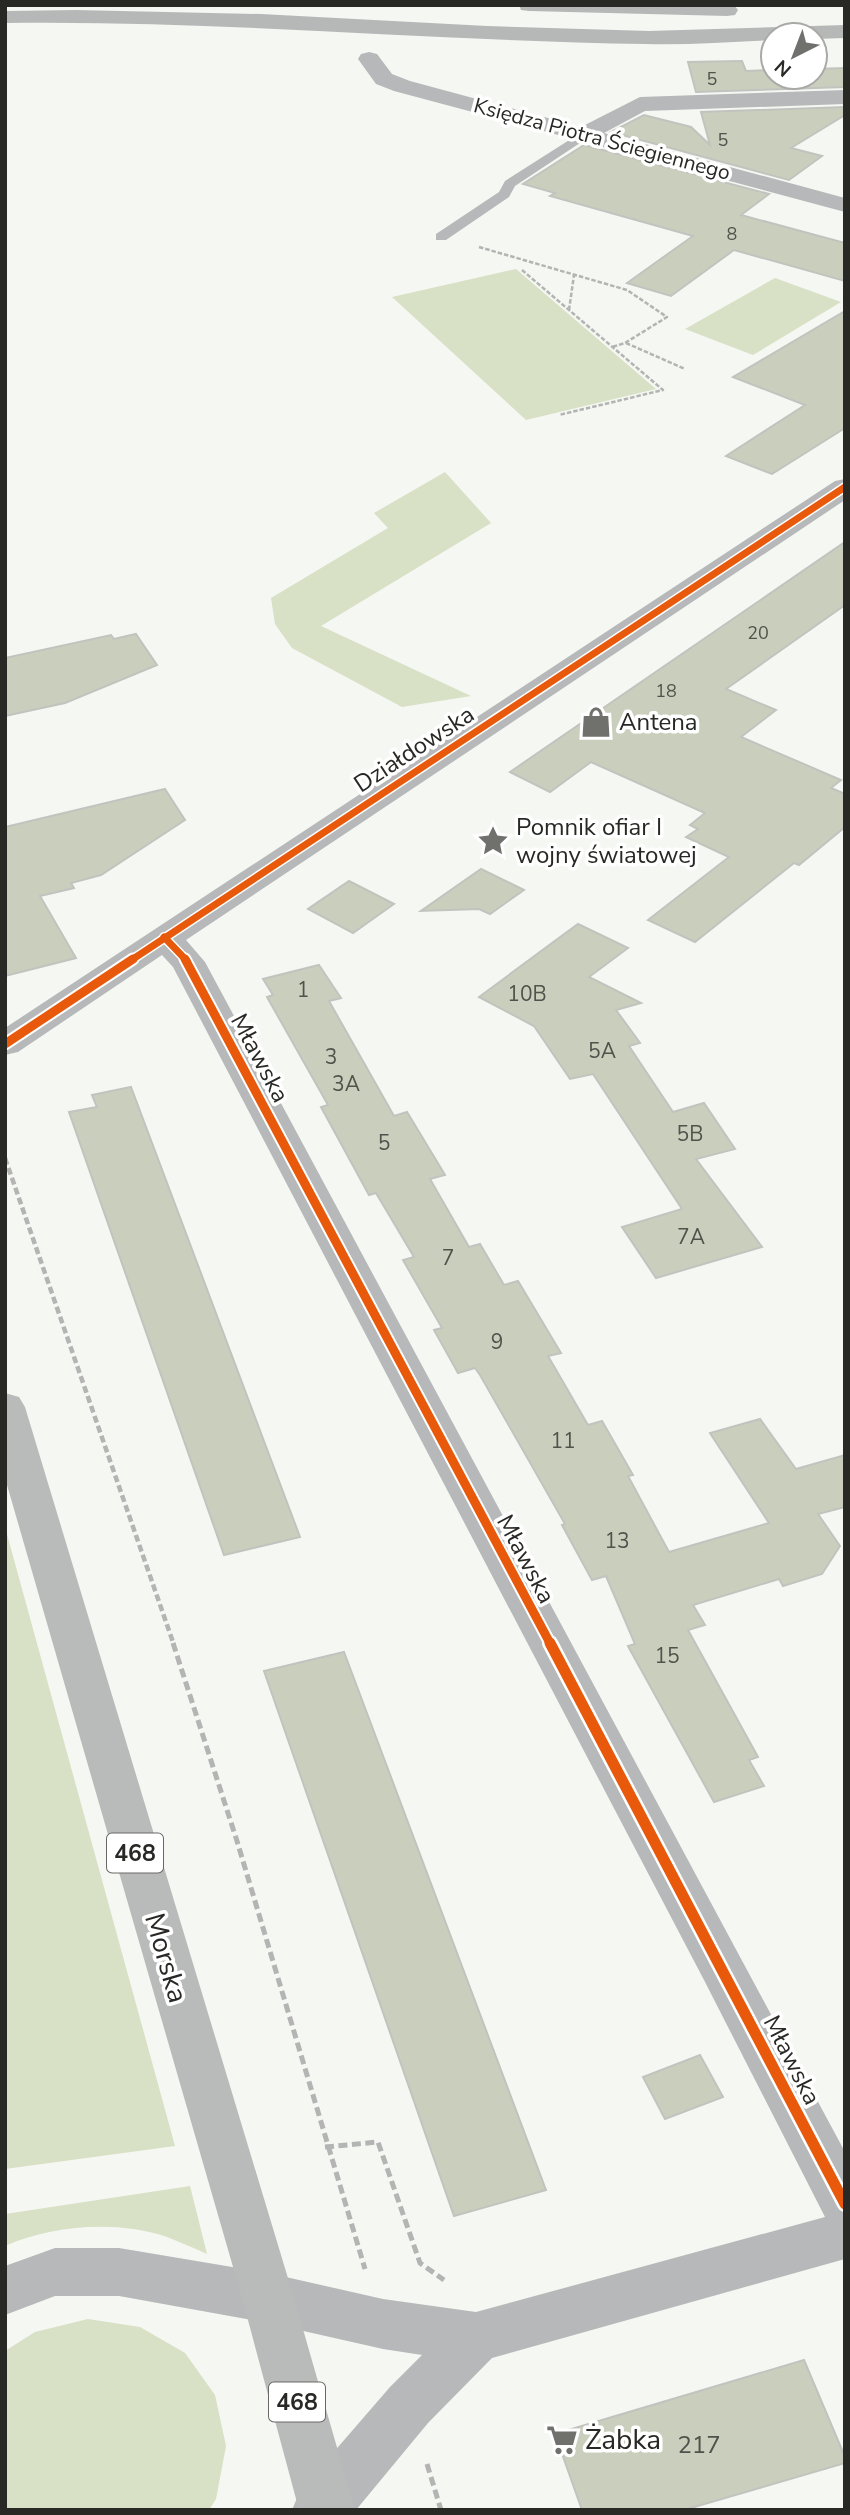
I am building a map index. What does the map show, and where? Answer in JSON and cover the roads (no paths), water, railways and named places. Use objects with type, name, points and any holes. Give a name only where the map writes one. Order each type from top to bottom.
[{"type":"highway","points":[[235,5],[659,27],[845,31]]},
{"type":"highway","points":[[529,5],[750,9],[713,5]]},
{"type":"highway","points":[[803,11],[845,12]]},
{"type":"highway","points":[[5,17],[261,20],[487,33],[649,38],[845,31]]},
{"type":"main road","name":"Morska","points":[[5,1407],[268,2298],[324,2508]]},
{"type":"street","name":"Księdza Piotra Ściegiennego","points":[[369,59],[384,79],[402,86],[845,205]]},
{"type":"street","points":[[585,134],[640,104],[845,97]]},
{"type":"street","name":"Działdowska","points":[[10,1034],[164,937],[845,487]]},
{"type":"street","name":"Mławska","points":[[164,937],[188,962],[721,1965],[845,2204]]},
{"type":"street","points":[[5,2291],[55,2272],[119,2272],[268,2298],[383,2324],[476,2337],[845,2235]]},
{"type":"street","points":[[324,2508],[409,2405],[476,2337]]},
{"type":"lane","points":[[441,237],[504,194],[510,184],[585,134]]},
{"type":"place","name":"Antena","points":[[596,722]]},
{"type":"place","name":"Pomnik ofiar I wojny światowej","points":[[493,841]]},
{"type":"place","name":"Żabka","points":[[562,2440]]}]
